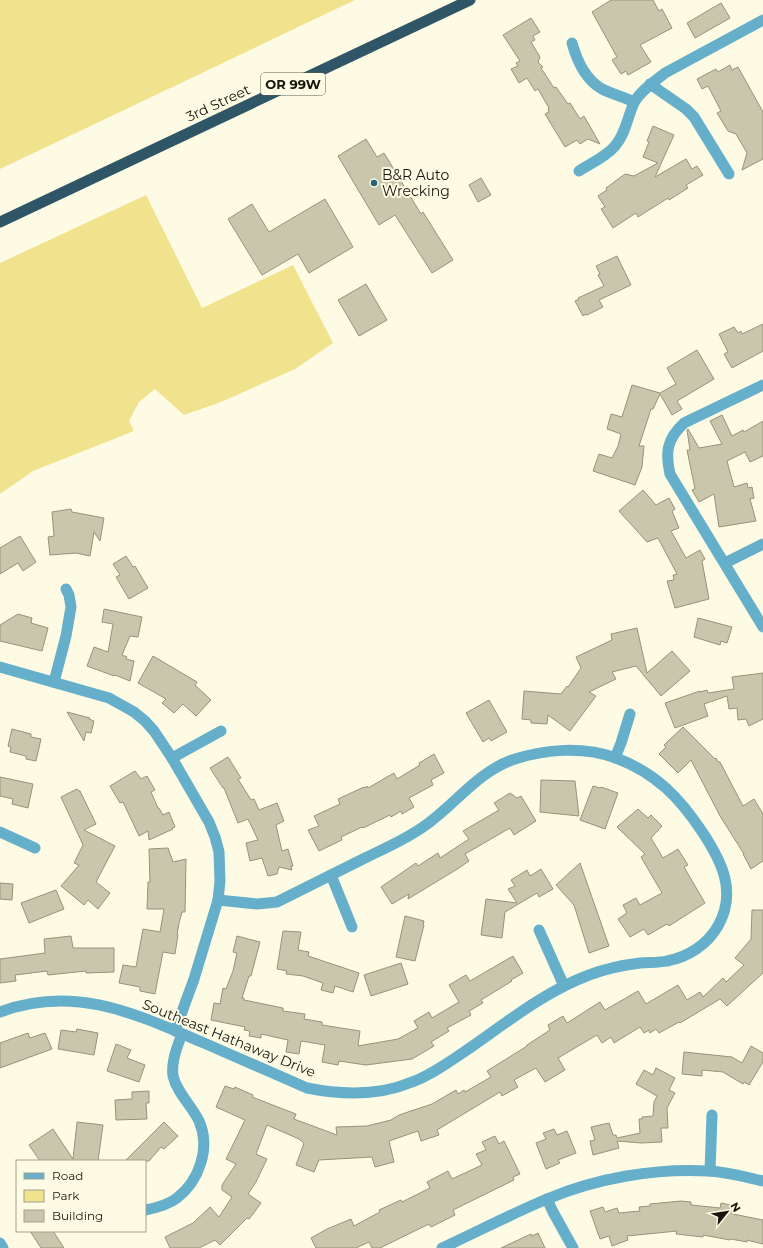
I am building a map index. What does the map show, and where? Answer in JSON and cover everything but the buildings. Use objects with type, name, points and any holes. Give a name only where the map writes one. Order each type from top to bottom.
[{"type":"highway","name":"3rd Street","points":[[0,222],[470,0]]},
{"type":"street","points":[[579,171],[607,153],[616,145],[624,131],[634,102],[650,84],[665,73],[763,20]]},
{"type":"street","points":[[572,43],[575,55],[584,71],[595,84],[634,102]]},
{"type":"street","points":[[650,84],[686,109],[694,117],[729,174]]},
{"type":"street","points":[[763,385],[684,423],[672,437],[667,451],[670,474],[763,627]]},
{"type":"street","points":[[725,563],[763,544]]},
{"type":"street","points":[[54,682],[66,636],[71,607],[69,595],[66,589]]},
{"type":"street","points":[[0,667],[109,698],[134,712],[154,731],[172,758],[215,837],[219,852],[220,881],[218,900],[194,979],[179,1033],[173,1062],[173,1075],[176,1084],[199,1120],[204,1146],[201,1162],[195,1178],[188,1188],[176,1199],[164,1205],[146,1210]]},
{"type":"street","points":[[615,758],[630,714]]},
{"type":"street","points":[[172,758],[220,731]]},
{"type":"street","name":"Southeast Hathaway Drive","points":[[0,1012],[25,1004],[48,1002],[98,1004],[120,1010],[179,1033],[308,1088],[326,1092],[369,1092],[395,1088],[413,1082],[436,1071],[523,1011],[564,986],[590,975],[617,967],[641,963],[665,962],[683,956],[699,947],[709,939],[722,918],[727,901],[724,871],[715,851],[681,802],[656,779],[633,765],[615,758],[580,751],[553,751],[536,753],[510,761],[483,775],[444,811],[422,828],[277,902],[257,904],[218,900]]},
{"type":"street","points":[[0,832],[36,848]]},
{"type":"street","points":[[331,875],[352,927]]},
{"type":"street","points":[[539,930],[564,986]]},
{"type":"street","points":[[710,1171],[712,1115]]},
{"type":"street","points":[[442,1248],[547,1199],[583,1186],[619,1178],[652,1172],[710,1171],[734,1174],[763,1181]]},
{"type":"street","points":[[547,1199],[573,1248]]},
{"type":"street","points":[[0,1243],[3,1248]]},
{"type":"green space","points":[[0,0],[355,0],[0,169]]},
{"type":"green space","points":[[146,195],[202,308],[293,265],[333,343],[295,369],[221,402],[184,415],[155,389],[139,402],[129,421],[134,431],[33,471],[0,494],[0,263]]},
{"type":"place","name":"B&R Auto Wrecking","points":[[374,183]]}]
